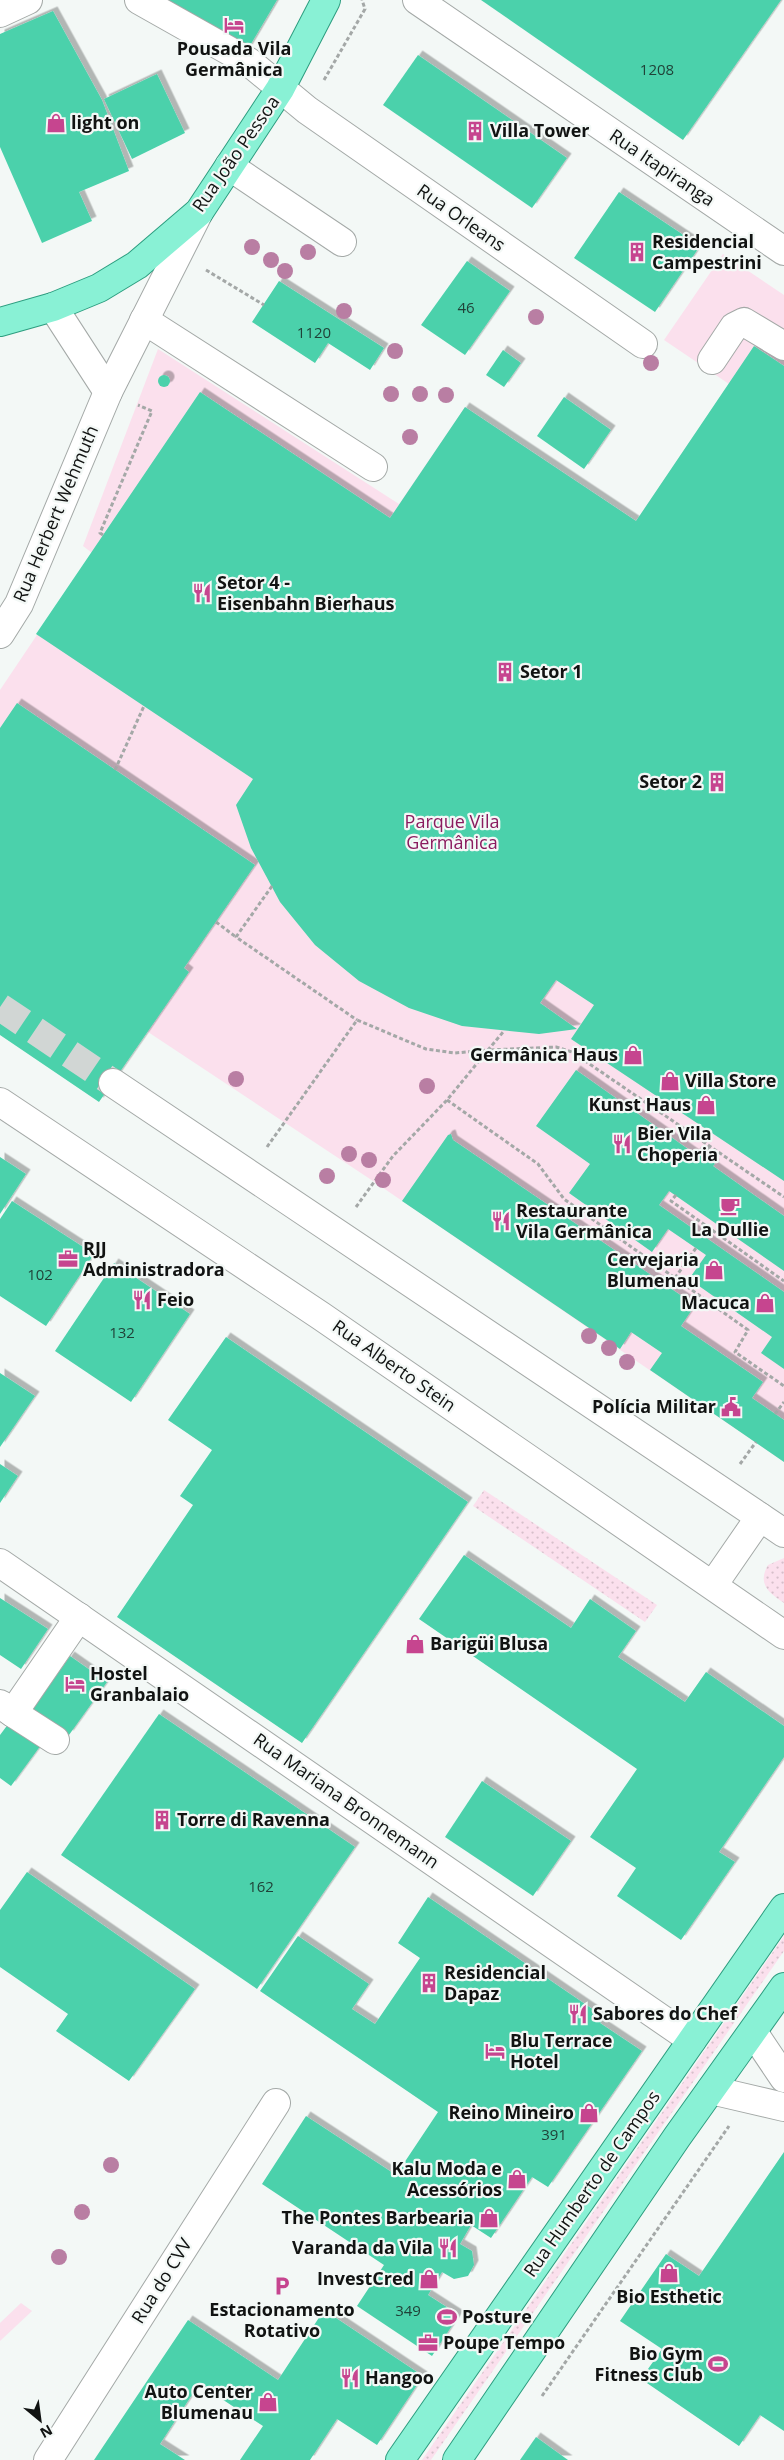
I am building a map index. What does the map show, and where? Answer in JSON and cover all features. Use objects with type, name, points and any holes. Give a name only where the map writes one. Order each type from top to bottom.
[{"type":"main road","name":"Rua João Pessoa","points":[[0,322],[52,307],[99,288],[137,265],[199,212],[280,90],[326,0]]},
{"type":"main road","name":"Rua Humberto de Campos","points":[[400,2460],[784,1908]]},
{"type":"main road","points":[[457,2460],[784,1987]]},
{"type":"street","points":[[0,13],[28,0]]},
{"type":"street","name":"Rua Orleans","points":[[139,0],[249,62],[280,90],[644,344]]},
{"type":"street","name":"Rua Itapiranga","points":[[417,0],[784,251]]},
{"type":"street","points":[[229,166],[342,242]]},
{"type":"street","name":"Rua Herbert Wehmuth","points":[[0,634],[19,604],[108,392],[199,212]]},
{"type":"street","points":[[52,307],[108,392]]},
{"type":"street","points":[[144,320],[373,467]]},
{"type":"street","points":[[712,360],[734,327],[744,322],[750,323],[784,346]]},
{"type":"street","points":[[113,1082],[784,1533]]},
{"type":"street","name":"Rua Alberto Stein","points":[[0,1102],[321,1316],[784,1635]]},
{"type":"street","points":[[713,1585],[760,1517]]},
{"type":"street","name":"Rua Mariana Bronnemann","points":[[0,1563],[692,2040]]},
{"type":"street","points":[[54,1740],[6,1708],[79,1617]]},
{"type":"street","points":[[753,2032],[784,2078]]},
{"type":"street","points":[[711,2090],[784,2107]]},
{"type":"street","name":"Rua do CVV","points":[[48,2460],[276,2103]]},
{"type":"path","points":[[199,267],[264,305]]},
{"type":"path","points":[[103,535],[100,533],[152,411],[137,404]]},
{"type":"path","points":[[116,770],[144,706]]},
{"type":"path","points":[[236,937],[272,886]]},
{"type":"path","points":[[216,922],[357,1020],[426,1049],[455,1054],[488,1050],[556,1047],[572,1052],[784,1197]]},
{"type":"path","points":[[249,1174],[284,1121],[357,1020]]},
{"type":"path","points":[[374,1181],[393,1156],[447,1100],[504,1031]]},
{"type":"path","points":[[447,1100],[538,1164],[564,1199],[748,1330],[735,1352],[784,1386]]},
{"type":"path","points":[[703,1155],[709,1147]]},
{"type":"path","points":[[676,1196],[672,1201],[784,1281]]},
{"type":"path","points":[[704,1236],[710,1228]]},
{"type":"path","points":[[675,1278],[696,1248]]},
{"type":"path","points":[[775,1414],[784,1402]]},
{"type":"path","points":[[542,2397],[733,2121]]},
{"type":"green space","name":"Parque Vila Germânica","points":[[723,254],[784,295],[784,1462],[373,1181],[0,934],[0,690],[92,553],[83,546],[158,349],[399,504],[465,407],[636,521],[729,384],[664,340]]},
{"type":"green space","points":[[484,1490],[657,1605],[645,1622],[473,1506]]},
{"type":"green space","points":[[784,1558],[784,1603],[769,1592],[764,1583],[764,1578],[768,1565]]},
{"type":"green space","points":[[784,1936],[784,1951],[431,2460],[422,2460]]},
{"type":"green space","points":[[21,2303],[32,2311],[0,2341],[0,2323]]},
{"type":"building","name":"Pousada Vila Germânica","points":[[163,0],[277,0],[248,49]]},
{"type":"building","points":[[481,0],[781,0],[683,140]]},
{"type":"building","name":"light on","points":[[53,11],[102,100],[129,171],[79,192],[92,221],[42,243],[0,147],[0,34]]},
{"type":"building","name":"Villa Tower","points":[[418,55],[567,158],[532,208],[383,105]]},
{"type":"building","points":[[157,74],[185,133],[132,159],[104,99]]},
{"type":"building","name":"Residencial Campestrini","points":[[619,192],[700,246],[655,312],[574,258]]},
{"type":"building","points":[[467,261],[510,291],[465,355],[421,325]]},
{"type":"building","points":[[279,281],[384,348],[370,370],[328,343],[315,363],[252,322]]},
{"type":"building","name":"Parque Vila Germânica","points":[[754,346],[784,366],[784,1181],[571,1039],[594,1005],[556,980],[540,1003],[577,1029],[539,1034],[462,1026],[409,1008],[359,981],[315,945],[280,902],[251,848],[236,805],[253,779],[36,634],[200,392],[390,518],[465,407],[636,521]]},
{"type":"building","points":[[503,350],[521,363],[504,387],[486,375]]},
{"type":"building","points":[[166,375],[169,376],[169,386],[162,387],[159,386],[158,379],[159,376]]},
{"type":"building","points":[[564,397],[611,430],[584,469],[537,436]]},
{"type":"building","points":[[17,703],[255,865],[184,968],[189,972],[99,1102],[0,1035],[0,728]]},
{"type":"building","points":[[576,1070],[695,1154],[697,1151],[703,1155],[715,1164],[713,1166],[784,1216],[784,1271],[669,1191],[659,1205],[784,1292],[784,1369],[761,1353],[772,1337],[689,1279],[706,1255],[668,1229],[652,1252],[569,1193],[590,1164],[536,1126]]},
{"type":"building","points":[[451,1134],[453,1140],[695,1305],[681,1326],[763,1382],[752,1398],[784,1420],[784,1462],[650,1370],[662,1353],[631,1332],[620,1349],[402,1201],[448,1135]]},
{"type":"building","points":[[0,1157],[26,1174],[0,1214]]},
{"type":"building","points":[[12,1201],[94,1254],[46,1326],[0,1296],[0,1219]]},
{"type":"building","points":[[114,1263],[190,1314],[131,1402],[55,1351]]},
{"type":"building","points":[[226,1337],[468,1502],[302,1743],[117,1617],[193,1505],[180,1496],[212,1450],[168,1420]]},
{"type":"building","points":[[0,1373],[35,1396],[0,1447]]},
{"type":"building","points":[[0,1464],[18,1476],[0,1503]]},
{"type":"building","points":[[464,1555],[571,1628],[590,1599],[636,1631],[618,1657],[685,1702],[706,1672],[784,1726],[784,1757],[719,1852],[735,1862],[681,1940],[617,1896],[636,1868],[590,1837],[637,1769],[419,1619]]},
{"type":"building","points":[[0,1598],[48,1629],[21,1669],[0,1655]]},
{"type":"building","points":[[70,1656],[107,1682],[69,1735],[32,1710]]},
{"type":"building","points":[[159,1714],[355,1847],[257,1989],[61,1855]]},
{"type":"building","points":[[9,1723],[41,1745],[11,1786],[0,1778],[0,1735]]},
{"type":"building","points":[[482,1781],[571,1841],[533,1896],[445,1837]]},
{"type":"building","points":[[27,1872],[195,1989],[129,2081],[56,2031],[68,2014],[0,1967],[0,1910]]},
{"type":"building","points":[[428,1897],[604,2017],[600,2023],[642,2051],[548,2187],[532,2177],[491,2238],[471,2225],[460,2244],[472,2251],[474,2265],[468,2276],[454,2279],[442,2272],[428,2295],[459,2315],[432,2356],[357,2306],[384,2265],[262,2184],[306,2116],[396,2175],[438,2112],[260,1991],[298,1936],[369,1984],[352,2009],[375,2024],[420,1958],[398,1943]]},
{"type":"building","name":"Bio Gym Fitness Club","points":[[784,2152],[784,2431],[760,2415],[739,2446],[641,2379],[662,2349],[620,2321],[666,2254],[699,2276]]},
{"type":"building","points":[[324,2310],[423,2376],[377,2445],[337,2419],[310,2460],[240,2460],[263,2426],[199,2384],[160,2444],[185,2460],[94,2460],[188,2320],[278,2380]]},
{"type":"building","points":[[536,2437],[568,2460],[520,2460]]},
{"type":"tunnel","points":[[0,1007],[113,1083]]},
{"type":"place","name":"Pousada Vila Germânica","points":[[234,25]]},
{"type":"place","name":"light on","points":[[56,123]]},
{"type":"place","name":"Villa Tower","points":[[475,131]]},
{"type":"place","name":"Residencial Campestrini","points":[[637,252]]},
{"type":"place","name":"Setor 4 - Eisenbahn Bierhaus","points":[[202,593]]},
{"type":"place","name":"Setor 1","points":[[505,672]]},
{"type":"place","name":"Setor 2","points":[[717,782]]},
{"type":"place","name":"Germânica Haus","points":[[633,1055]]},
{"type":"place","name":"Villa Store","points":[[670,1081]]},
{"type":"place","name":"Kunst Haus","points":[[706,1105]]},
{"type":"place","name":"Bier Vila Choperia","points":[[622,1144]]},
{"type":"place","name":"La Dullie","points":[[730,1206]]},
{"type":"place","name":"Restaurante Vila Germânica","points":[[501,1221]]},
{"type":"place","name":"RJJ Administradora","points":[[68,1259]]},
{"type":"place","name":"Cervejaria Blumenau","points":[[714,1270]]},
{"type":"place","name":"Feio","points":[[142,1300]]},
{"type":"place","name":"Macuca","points":[[765,1303]]},
{"type":"place","name":"Polícia Militar","points":[[731,1407]]},
{"type":"place","name":"Barigüi Blusa","points":[[415,1644]]},
{"type":"place","name":"Hostel Granbalaio","points":[[75,1684]]},
{"type":"place","name":"Torre di Ravenna","points":[[162,1820]]},
{"type":"place","name":"Residencial Dapaz","points":[[429,1983]]},
{"type":"place","name":"Sabores do Chef","points":[[578,2014]]},
{"type":"place","name":"Blu Terrace Hotel","points":[[495,2051]]},
{"type":"place","name":"Reino Mineiro","points":[[589,2113]]},
{"type":"place","name":"Kalu Moda e Acessórios","points":[[517,2179]]},
{"type":"place","name":"The Pontes Barbearia","points":[[489,2218]]},
{"type":"place","name":"Varanda da Vila","points":[[448,2248]]},
{"type":"place","name":"Bio Esthetic","points":[[669,2273]]},
{"type":"place","name":"InvestCred","points":[[429,2279]]},
{"type":"place","name":"Estacionamento Rotativo","points":[[282,2286]]},
{"type":"place","name":"Posture","points":[[447,2317]]},
{"type":"place","name":"Poupe Tempo","points":[[428,2343]]},
{"type":"place","name":"Bio Gym Fitness Club","points":[[718,2364]]},
{"type":"place","name":"Hangoo","points":[[350,2378]]},
{"type":"place","name":"Auto Center Blumenau","points":[[268,2402]]}]
